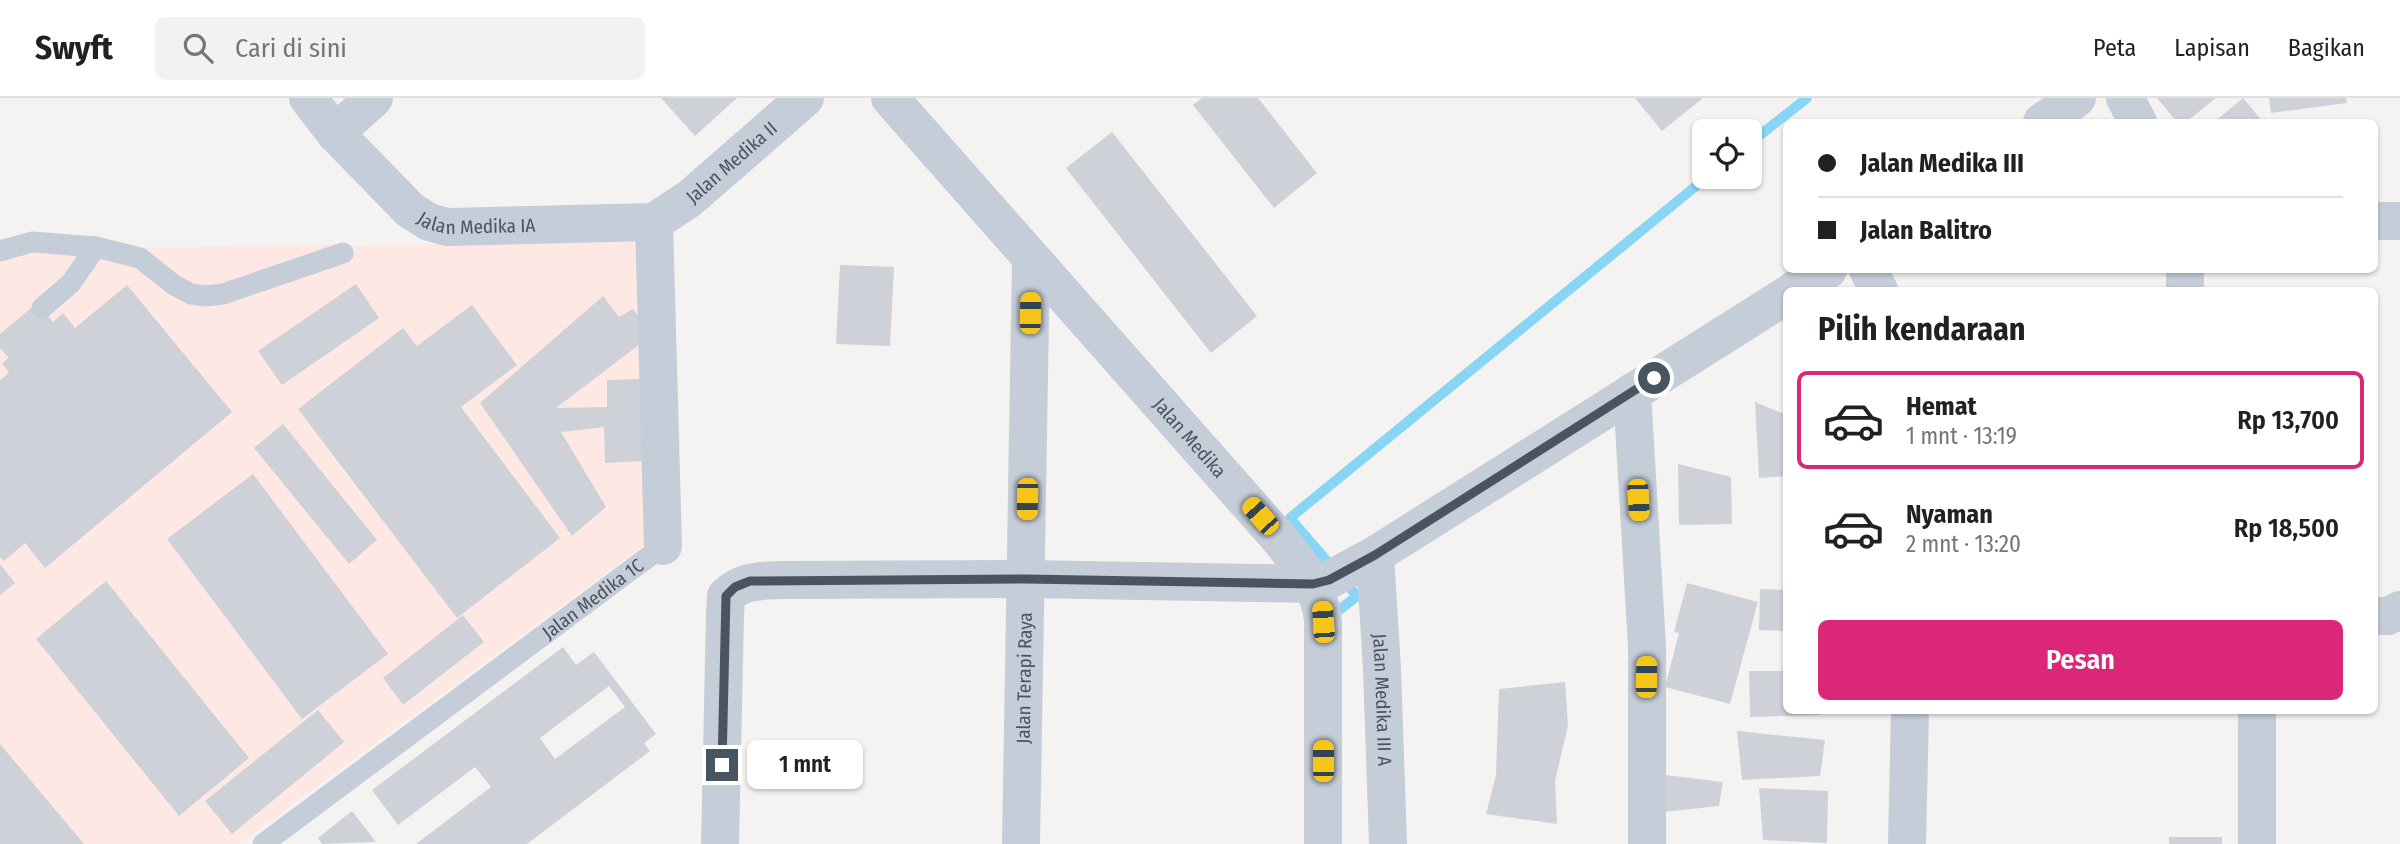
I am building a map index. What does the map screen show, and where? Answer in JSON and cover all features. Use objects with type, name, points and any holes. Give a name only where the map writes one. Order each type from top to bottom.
[{"type":"street","name":"Jalan Medika IA","points":[[307,98],[335,133],[410,210],[437,226],[654,222]]},
{"type":"street","points":[[335,133],[374,98]]},
{"type":"street","name":"Jalan Medika II","points":[[654,222],[689,199],[805,98]]},
{"type":"street","name":"Jalan Medika","points":[[890,98],[1277,536],[1341,573],[1322,607],[1322,844]]},
{"type":"street","points":[[2046,119],[2077,98]]},
{"type":"street","points":[[2125,98],[2136,119]]},
{"type":"street","points":[[2378,221],[2400,221]]},
{"type":"street","name":"Jalan Medika 1C","points":[[654,222],[663,546]]},
{"type":"street","name":"Jalan Terapi Raya","points":[[1021,844],[1031,260]]},
{"type":"street","points":[[1799,287],[1823,273]]},
{"type":"street","points":[[720,844],[726,596],[735,587],[750,581],[1341,573],[1783,298]]},
{"type":"street","points":[[1632,392],[1647,646],[1647,844]]},
{"type":"street","name":"Jalan Medika III A","points":[[1341,573],[1382,669],[1388,844]]},
{"type":"street","points":[[1907,844],[1910,714]]},
{"type":"street","points":[[2257,714],[2257,844]]},
{"type":"lane","points":[[0,251],[32,242],[96,247],[140,258],[182,290],[206,296],[223,294],[343,253]]},
{"type":"lane","points":[[42,308],[71,283],[96,247]]},
{"type":"lane","name":"Jalan Medika 1C","points":[[263,844],[663,546]]},
{"type":"shaded area","points":[[641,242],[647,543],[239,844],[0,844],[0,249]]},
{"type":"building","points":[[661,98],[737,98],[695,136]]},
{"type":"building","points":[[1202,98],[1258,98],[1317,173],[1274,208],[1193,105]]},
{"type":"building","points":[[1635,98],[1703,98],[1662,131]]},
{"type":"building","points":[[2157,98],[2216,98],[2190,119],[2174,119]]},
{"type":"building","points":[[2243,98],[2260,119],[2218,119]]},
{"type":"building","points":[[2269,98],[2346,98],[2347,103],[2271,113]]},
{"type":"building","points":[[1112,132],[1257,316],[1211,353],[1066,168]]},
{"type":"building","points":[[840,265],[894,267],[890,346],[836,344]]},
{"type":"building","points":[[356,284],[379,318],[282,385],[258,351]]},
{"type":"building","points":[[127,285],[232,412],[45,568],[25,543],[4,561],[0,557],[0,380],[9,373],[2,363],[9,358],[0,348],[0,334],[38,302],[53,322],[63,313],[75,328]]},
{"type":"building","points":[[603,296],[619,317],[633,309],[652,335],[556,408],[607,407],[607,380],[642,379],[642,461],[605,463],[604,427],[561,432],[606,507],[572,536],[480,403]]},
{"type":"building","points":[[472,305],[517,365],[461,407],[560,538],[457,618],[298,409],[403,328],[417,346]]},
{"type":"building","points":[[1755,402],[1783,413],[1783,476],[1759,478]]},
{"type":"building","points":[[283,424],[377,540],[349,564],[254,448]]},
{"type":"building","points":[[1678,464],[1731,477],[1732,524],[1679,525]]},
{"type":"building","points":[[253,474],[388,654],[302,719],[167,539]]},
{"type":"building","points":[[0,564],[15,583],[0,595]]},
{"type":"building","points":[[106,581],[249,758],[179,816],[36,639]]},
{"type":"building","points":[[1687,583],[1758,602],[1730,704],[1665,687],[1679,633],[1674,632]]},
{"type":"building","points":[[1760,589],[1783,590],[1783,631],[1759,630]]},
{"type":"building","points":[[463,615],[484,642],[403,705],[383,678]]},
{"type":"building","points":[[563,647],[576,665],[594,652],[656,734],[644,743],[650,751],[527,844],[416,844],[491,787],[475,767],[398,825],[372,790]],"holes":[[[609,686],[625,707],[555,759],[540,738]]]},
{"type":"building","points":[[1749,671],[1783,671],[1783,714],[1820,714],[1820,715],[1750,717]]},
{"type":"building","points":[[1565,682],[1568,726],[1555,781],[1557,824],[1486,814],[1496,775],[1499,689]]},
{"type":"building","points":[[318,710],[344,742],[232,834],[205,801]]},
{"type":"building","points":[[1737,731],[1825,740],[1820,776],[1742,780]]},
{"type":"building","points":[[0,744],[84,844],[0,844]]},
{"type":"building","points":[[1657,774],[1723,782],[1719,806],[1654,813]]},
{"type":"building","points":[[1759,788],[1828,791],[1827,843],[1763,840]]},
{"type":"building","points":[[352,811],[376,842],[322,844],[318,838]]},
{"type":"building","points":[[2169,837],[2222,837],[2222,844],[2169,844]]},
{"type":"waterway","points":[[1762,134],[1807,98]]},
{"type":"waterway","points":[[1329,618],[1357,596],[1290,518],[1692,189]]},
{"type":"route","points":[[722,765],[726,596],[735,587],[750,581],[1026,579],[1313,584],[1329,580],[1375,555],[1654,378]]}]
